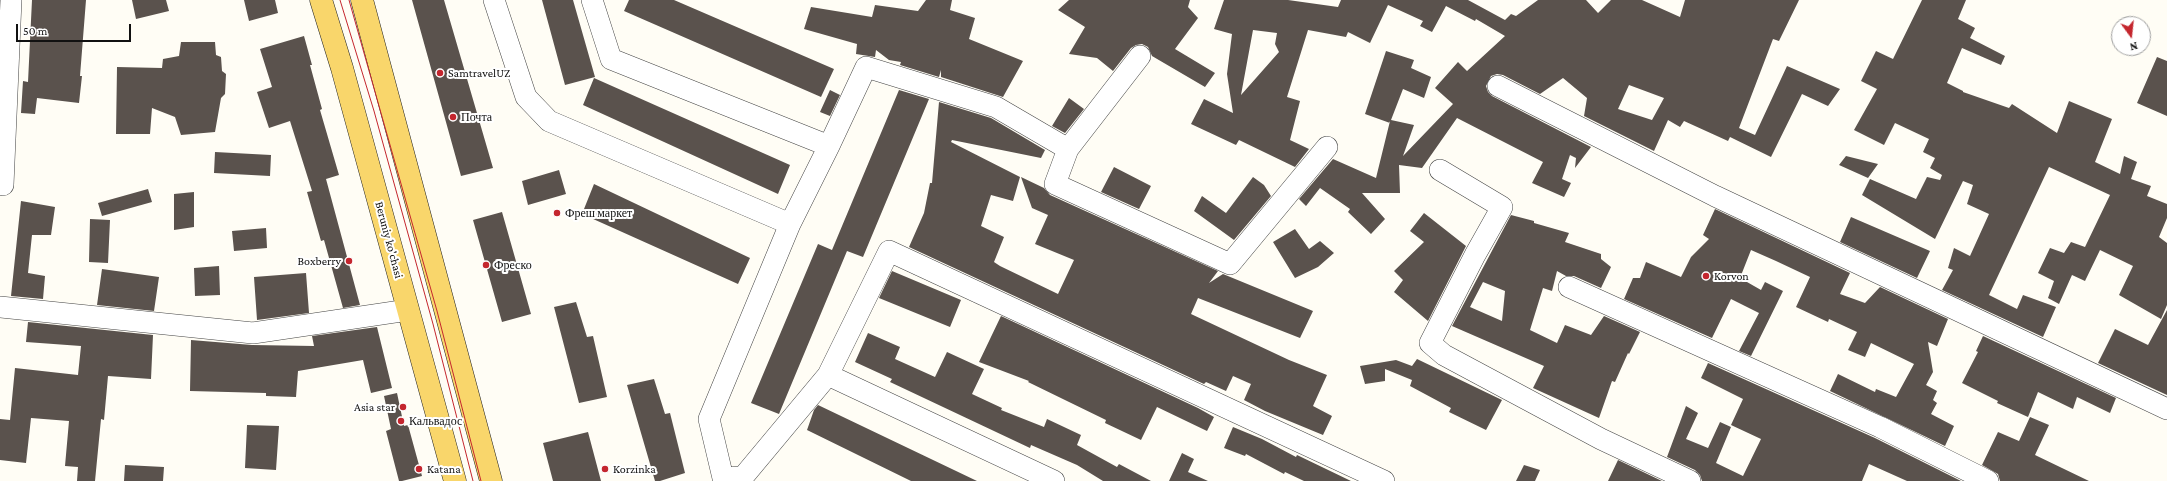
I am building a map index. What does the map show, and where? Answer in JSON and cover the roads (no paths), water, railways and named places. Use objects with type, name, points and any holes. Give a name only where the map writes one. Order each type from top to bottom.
[{"type":"main road","name":"Beruniy ko'chasi","points":[[321,0],[455,481]]},
{"type":"main road","points":[[362,0],[491,481]]},
{"type":"street","points":[[3,185],[11,0]]},
{"type":"street","points":[[494,0],[526,97],[549,121],[790,224]]},
{"type":"street","points":[[592,0],[611,59],[830,146]]},
{"type":"street","points":[[1140,56],[1068,149],[1055,184],[1230,264],[1327,147]]},
{"type":"street","points":[[1068,149],[996,107],[866,67],[830,146],[790,224],[709,419],[720,479],[743,477],[828,375],[889,250],[1384,481]]},
{"type":"street","points":[[1498,86],[1715,196],[2167,409]]},
{"type":"street","points":[[1440,170],[1502,207],[1475,255],[1430,344],[1444,355],[1601,439],[1690,481]]},
{"type":"street","points":[[1569,287],[1880,427],[1988,481]]},
{"type":"street","points":[[0,307],[253,333],[408,310]]},
{"type":"street","points":[[828,375],[1054,481]]},
{"type":"tram line","points":[[340,0],[374,111],[433,324],[473,481]]},
{"type":"tram line","points":[[349,0],[437,311],[481,481]]},
{"type":"place","name":"SamtravelUZ","points":[[440,73]]},
{"type":"place","name":"Почта","points":[[453,117]]},
{"type":"place","name":"Фреш маркет","points":[[557,213]]},
{"type":"place","name":"Boxberry","points":[[349,261]]},
{"type":"place","name":"Фреско","points":[[486,265]]},
{"type":"place","name":"Korvon","points":[[1706,276]]},
{"type":"place","name":"Asia star","points":[[403,407]]},
{"type":"place","name":"Кальвадос","points":[[401,421]]},
{"type":"place","name":"Katana","points":[[419,469]]},
{"type":"place","name":"Korzinka","points":[[605,469]]}]
